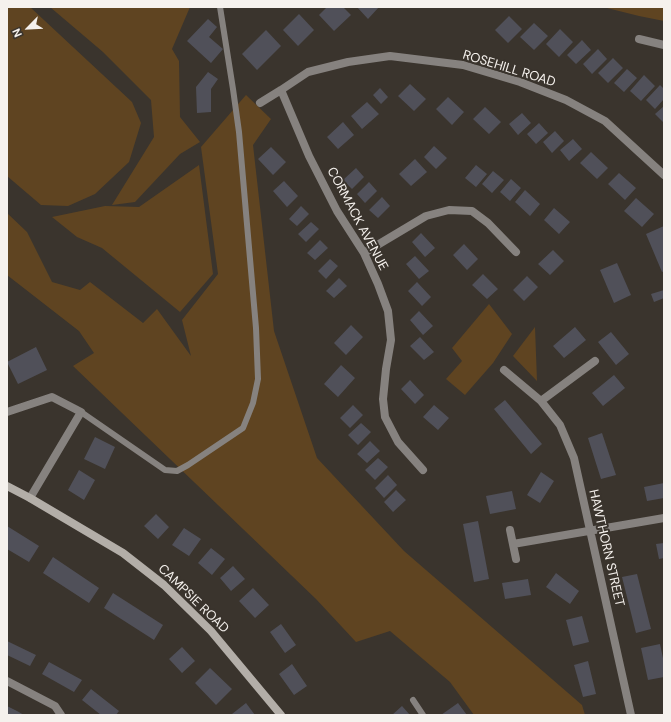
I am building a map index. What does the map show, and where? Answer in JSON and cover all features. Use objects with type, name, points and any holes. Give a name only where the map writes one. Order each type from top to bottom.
[{"type":"main road","name":"CAMPSIE ROAD","points":[[7,486],[123,553],[164,585],[211,631],[281,715]]},
{"type":"street","points":[[639,40],[664,45]]},
{"type":"street","name":"ROSEHILL ROAD","points":[[260,103],[308,72],[348,62],[390,56],[463,65],[520,82],[566,100],[605,121],[664,175]]},
{"type":"street","name":"CORMACK AVENUE","points":[[281,90],[309,156],[338,211],[364,253],[378,284],[388,311],[391,340],[383,399],[385,417],[398,442],[423,470]]},
{"type":"street","points":[[364,253],[426,216],[449,210],[472,211],[488,223],[516,252]]},
{"type":"street","points":[[541,401],[595,360]]},
{"type":"street","name":"HAWTHORN STREET","points":[[504,370],[541,401],[560,425],[574,458],[630,711]]},
{"type":"street","points":[[7,412],[52,397],[81,412],[30,498]]},
{"type":"street","points":[[513,544],[664,518]]},
{"type":"street","points":[[510,530],[516,559]]},
{"type":"street","points":[[7,681],[54,706],[61,715]]},
{"type":"lane","points":[[81,412],[165,470],[176,471],[188,465],[242,428],[253,403],[258,379],[256,328],[239,132],[220,7]]},
{"type":"lane","points":[[412,700],[423,715]]},
{"type":"shaded area","points":[[7,7],[30,7],[132,102],[141,123],[129,162],[95,194],[68,206],[41,205],[7,176]]},
{"type":"shaded area","points":[[50,7],[190,7],[172,49],[179,61],[180,117],[200,142],[180,154],[135,202],[112,205],[154,137],[151,100],[103,52]]},
{"type":"shaded area","points":[[603,7],[664,7],[664,21],[639,16]]},
{"type":"shaded area","points":[[246,95],[271,119],[253,145],[274,331],[317,458],[404,551],[582,705],[585,715],[474,715],[450,682],[390,631],[356,642],[316,599],[73,366],[94,353],[79,331],[7,275],[7,213],[27,232],[52,282],[80,290],[90,282],[143,323],[157,309],[191,356],[182,320],[218,274],[201,147]]},
{"type":"shaded area","points":[[199,165],[213,274],[180,312],[102,248],[77,237],[52,217],[105,206],[139,207]]},
{"type":"shaded area","points":[[489,304],[512,334],[493,363],[465,395],[446,379],[462,361],[452,348]]},
{"type":"shaded area","points":[[535,327],[537,381],[513,356]]},
{"type":"building","points":[[327,7],[343,7],[351,15],[334,31],[319,15]]},
{"type":"building","points":[[357,7],[379,7],[368,19]]},
{"type":"building","points":[[299,14],[314,30],[298,46],[283,30]]},
{"type":"building","points":[[509,16],[522,29],[508,43],[495,30]]},
{"type":"building","points":[[208,19],[217,27],[209,37],[223,49],[211,63],[187,41]]},
{"type":"building","points":[[534,23],[548,36],[534,50],[520,37]]},
{"type":"building","points":[[560,29],[573,42],[559,57],[546,44]]},
{"type":"building","points":[[266,30],[281,46],[257,70],[242,54]]},
{"type":"building","points":[[582,40],[591,50],[576,64],[567,55]]},
{"type":"building","points":[[598,49],[607,59],[592,74],[583,64]]},
{"type":"building","points":[[613,58],[623,68],[608,83],[598,73]]},
{"type":"building","points":[[627,69],[637,78],[624,92],[614,83]]},
{"type":"building","points":[[208,72],[218,79],[211,89],[211,112],[197,113],[196,87]]},
{"type":"building","points":[[644,75],[655,86],[641,101],[630,91]]},
{"type":"building","points":[[410,84],[426,99],[414,111],[398,96]]},
{"type":"building","points":[[660,85],[664,89],[664,99],[655,109],[646,100]]},
{"type":"building","points":[[380,88],[388,97],[381,104],[373,95]]},
{"type":"building","points":[[448,97],[464,112],[452,125],[436,109]]},
{"type":"building","points":[[367,102],[379,114],[362,129],[351,116]]},
{"type":"building","points":[[664,106],[664,123],[655,114]]},
{"type":"building","points":[[485,107],[501,122],[489,134],[473,119]]},
{"type":"building","points":[[522,113],[531,123],[518,135],[509,124]]},
{"type":"building","points":[[343,122],[354,135],[338,149],[327,137]]},
{"type":"building","points":[[539,123],[548,133],[536,144],[527,134]]},
{"type":"building","points":[[555,131],[564,141],[552,153],[543,142]]},
{"type":"building","points":[[573,139],[582,149],[569,161],[560,150]]},
{"type":"building","points":[[434,146],[447,158],[436,169],[424,157]]},
{"type":"building","points":[[271,147],[286,162],[273,175],[258,159]]},
{"type":"building","points":[[591,152],[608,168],[597,179],[580,163]]},
{"type":"building","points":[[415,159],[427,172],[411,186],[399,174]]},
{"type":"building","points":[[476,165],[487,174],[476,187],[465,178]]},
{"type":"building","points":[[356,168],[364,177],[352,189],[343,180]]},
{"type":"building","points":[[493,171],[504,180],[492,193],[482,184]]},
{"type":"building","points":[[619,173],[636,188],[625,200],[608,184]]},
{"type":"building","points":[[511,179],[521,188],[510,201],[500,192]]},
{"type":"building","points":[[284,181],[298,196],[287,207],[273,191]]},
{"type":"building","points":[[369,182],[377,191],[365,203],[357,194]]},
{"type":"building","points":[[525,190],[540,204],[530,216],[515,202]]},
{"type":"building","points":[[382,197],[390,206],[378,218],[369,210]]},
{"type":"building","points":[[636,198],[654,214],[642,227],[624,211]]},
{"type":"building","points":[[301,206],[309,214],[297,226],[289,219]]},
{"type":"building","points":[[554,208],[570,222],[559,234],[544,220]]},
{"type":"building","points":[[311,222],[319,229],[306,242],[298,234]]},
{"type":"building","points":[[664,226],[664,271],[662,272],[646,234]]},
{"type":"building","points":[[421,233],[435,248],[425,257],[412,242]]},
{"type":"building","points":[[320,240],[328,248],[315,260],[307,253]]},
{"type":"building","points":[[464,244],[478,259],[467,270],[453,255]]},
{"type":"building","points":[[553,250],[564,261],[550,275],[538,264]]},
{"type":"building","points":[[415,256],[429,271],[419,279],[406,264]]},
{"type":"building","points":[[330,259],[338,266],[326,279],[318,271]]},
{"type":"building","points":[[617,263],[631,295],[614,303],[600,270]]},
{"type":"building","points":[[483,274],[498,289],[487,299],[472,285]]},
{"type":"building","points":[[527,276],[538,287],[524,301],[513,290]]},
{"type":"building","points":[[339,278],[347,286],[334,298],[326,291]]},
{"type":"building","points":[[417,282],[431,297],[422,306],[408,291]]},
{"type":"building","points":[[664,290],[664,298],[654,302],[651,294]]},
{"type":"building","points":[[419,311],[433,326],[423,335],[410,320]]},
{"type":"building","points":[[351,325],[363,337],[346,355],[334,343]]},
{"type":"building","points":[[575,327],[586,340],[564,358],[553,346]]},
{"type":"building","points":[[611,332],[629,354],[616,365],[598,342]]},
{"type":"building","points":[[420,337],[434,352],[424,360],[410,346]]},
{"type":"building","points":[[36,347],[47,370],[18,384],[7,362]]},
{"type":"building","points":[[341,365],[355,378],[338,397],[324,384]]},
{"type":"building","points":[[614,375],[625,388],[603,406],[592,393]]},
{"type":"building","points":[[410,380],[424,395],[415,404],[401,389]]},
{"type":"building","points":[[505,400],[542,444],[531,454],[494,409]]},
{"type":"building","points":[[353,405],[363,415],[350,428],[340,418]]},
{"type":"building","points":[[434,405],[449,418],[438,430],[423,417]]},
{"type":"building","points":[[361,423],[371,432],[358,445],[348,435]]},
{"type":"building","points":[[602,433],[616,475],[601,479],[588,438]]},
{"type":"building","points":[[95,437],[115,447],[105,469],[84,459]]},
{"type":"building","points":[[370,441],[380,451],[367,463],[357,454]]},
{"type":"building","points":[[378,458],[388,467],[375,480],[365,470]]},
{"type":"building","points":[[79,470],[95,480],[84,500],[68,490]]},
{"type":"building","points":[[541,472],[554,481],[540,503],[527,495]]},
{"type":"building","points":[[388,475],[397,485],[384,498],[375,488]]},
{"type":"building","points":[[664,483],[664,498],[647,501],[644,487]]},
{"type":"building","points":[[396,490],[406,500],[393,512],[384,502]]},
{"type":"building","points":[[512,491],[516,509],[490,514],[486,496]]},
{"type":"building","points":[[156,514],[169,527],[158,539],[144,526]]},
{"type":"building","points":[[478,521],[489,579],[474,582],[463,524]]},
{"type":"building","points":[[7,526],[39,546],[29,562],[7,549]]},
{"type":"building","points":[[184,528],[201,539],[189,556],[172,545]]},
{"type":"building","points":[[664,543],[664,558],[659,559],[656,544]]},
{"type":"building","points":[[211,548],[225,559],[212,575],[198,563]]},
{"type":"building","points":[[53,557],[99,588],[89,603],[43,573]]},
{"type":"building","points":[[233,566],[245,579],[231,591],[220,578]]},
{"type":"building","points":[[556,573],[579,591],[570,604],[546,587]]},
{"type":"building","points":[[637,574],[651,629],[636,633],[622,577]]},
{"type":"building","points":[[528,579],[531,595],[505,599],[502,583]]},
{"type":"building","points":[[253,588],[269,605],[255,618],[239,601]]},
{"type":"building","points":[[113,593],[163,625],[154,640],[104,608]]},
{"type":"building","points":[[582,616],[589,642],[573,646],[566,620]]},
{"type":"building","points":[[281,624],[296,645],[285,653],[270,632]]},
{"type":"building","points":[[7,641],[36,655],[30,666],[7,655]]},
{"type":"building","points":[[660,644],[664,663],[664,677],[648,680],[641,648]]},
{"type":"building","points":[[182,647],[195,661],[182,673],[169,659]]},
{"type":"building","points":[[588,661],[596,694],[583,697],[574,665]]},
{"type":"building","points":[[49,662],[82,680],[74,692],[42,674]]},
{"type":"building","points":[[292,664],[307,686],[294,695],[279,674]]},
{"type":"building","points":[[210,668],[232,689],[216,705],[195,683]]},
{"type":"building","points":[[91,689],[119,711],[116,715],[101,715],[82,700]]},
{"type":"building","points":[[246,703],[255,715],[232,714]]},
{"type":"building","points":[[458,703],[467,715],[441,715]]},
{"type":"building","points":[[7,706],[17,711],[24,715],[7,715]]},
{"type":"building","points":[[402,706],[410,715],[392,715]]}]
